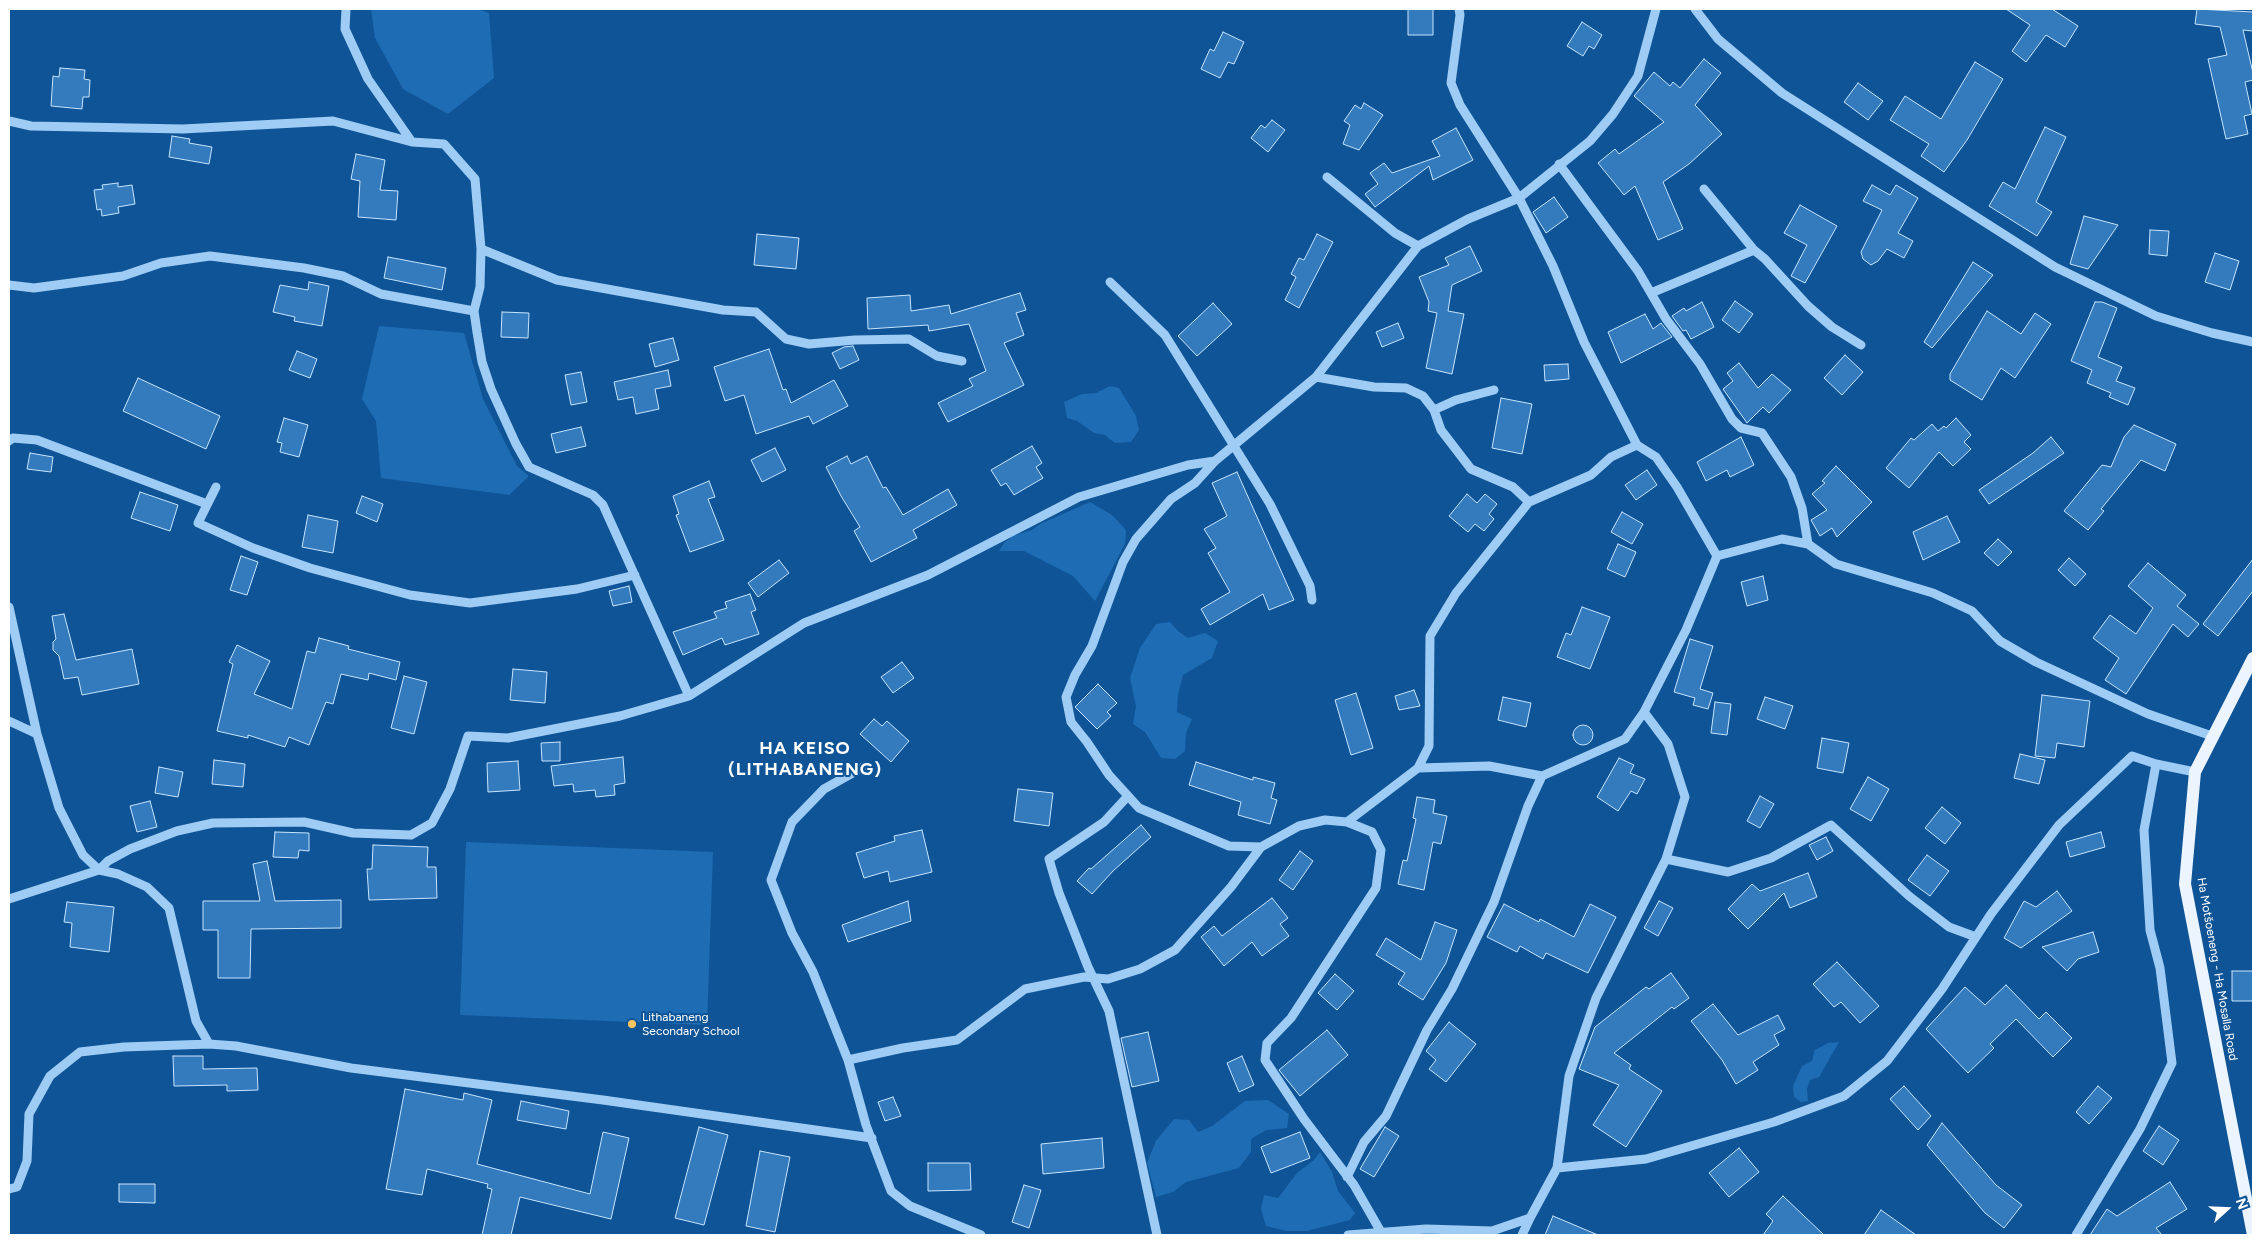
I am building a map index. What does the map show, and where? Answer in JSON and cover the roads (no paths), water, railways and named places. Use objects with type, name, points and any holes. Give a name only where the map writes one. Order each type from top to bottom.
[{"type":"main road","name":"Ha Motšoeneng - Ha Mosalla Road","points":[[2253,658],[2195,772],[2185,884],[2253,1235]]},
{"type":"street","points":[[346,9],[345,29],[368,79],[412,142]]},
{"type":"street","points":[[1459,9],[1460,15],[1451,83],[1460,105],[1519,198],[1553,266],[1584,342],[1636,445],[1656,457],[1678,487],[1717,556]]},
{"type":"street","points":[[1261,847],[1229,846],[1139,808],[1109,775],[1088,742],[1071,722],[1066,698],[1075,675],[1092,646],[1123,562],[1136,539],[1171,499],[1195,483],[1215,461],[1316,377],[1418,246],[1468,219],[1519,198],[1590,141],[1613,114],[1638,76],[1656,9]]},
{"type":"street","points":[[1696,9],[1718,39],[1782,93],[2055,267],[2156,316],[2212,333],[2253,342]]},
{"type":"street","points":[[9,121],[31,126],[183,130],[333,121],[412,142],[444,144],[475,179],[481,249],[480,287],[474,311],[482,362],[491,389],[529,468],[593,494],[604,505],[689,696]]},
{"type":"street","points":[[1559,164],[1638,271],[1666,319],[1700,364],[1732,419],[1741,428],[1762,433],[1791,478],[1802,508],[1808,544]]},
{"type":"street","points":[[1327,177],[1395,233],[1418,246]]},
{"type":"street","points":[[1704,189],[1754,250],[1765,259],[1808,306],[1832,327],[1861,345]]},
{"type":"street","points":[[481,249],[558,280],[723,310],[756,312],[786,339],[809,344],[855,340],[909,339],[937,356],[962,361]]},
{"type":"street","points":[[1651,293],[1754,250]]},
{"type":"street","points":[[9,285],[34,288],[124,276],[161,263],[210,256],[304,268],[343,276],[381,294],[474,311]]},
{"type":"street","points":[[1110,282],[1165,334],[1270,504],[1310,586],[1312,600]]},
{"type":"street","points":[[1316,377],[1374,386],[1406,388],[1423,396],[1434,410],[1441,430],[1471,469],[1514,487],[1530,502]]},
{"type":"street","points":[[1434,410],[1456,400],[1494,390]]},
{"type":"street","points":[[9,441],[14,438],[37,440],[208,504]]},
{"type":"street","points":[[1347,822],[1418,768],[1429,746],[1430,636],[1456,594],[1530,502],[1591,475],[1611,457],[1636,445]]},
{"type":"street","points":[[9,900],[100,870],[108,861],[130,849],[177,831],[212,823],[304,822],[353,833],[411,835],[432,823],[450,789],[468,736],[508,738],[620,716],[689,696],[804,623],[928,575],[1079,497],[1188,465],[1215,461]]},
{"type":"street","points":[[216,487],[198,523],[252,548],[310,568],[410,594],[470,603],[577,589],[635,575]]},
{"type":"street","points":[[1717,556],[1782,539],[1808,544],[1836,564],[1933,593],[1972,611],[2000,641],[2036,662],[2148,714],[2212,736]]},
{"type":"street","points":[[1418,768],[1489,766],[1542,776],[1625,739],[1644,712],[1686,630],[1717,556]]},
{"type":"street","points":[[9,608],[37,734],[59,808],[83,855],[100,870],[118,874],[147,887],[169,908],[196,1021],[209,1044]]},
{"type":"street","points":[[1522,1235],[1557,1168],[1569,1076],[1596,998],[1666,859],[1685,797],[1668,744],[1644,712]]},
{"type":"street","points":[[9,721],[37,734]]},
{"type":"street","points":[[1557,1168],[1646,1159],[1774,1122],[1844,1096],[1888,1061],[2059,825],[2132,756],[2156,764],[2195,772]]},
{"type":"street","points":[[2076,1235],[2140,1128],[2172,1063],[2160,968],[2150,930],[2144,830],[2156,764]]},
{"type":"street","points":[[865,766],[824,790],[792,822],[770,880],[792,933],[813,972],[848,1060],[866,1125],[891,1190],[910,1206],[982,1235]]},
{"type":"street","points":[[1347,1176],[1364,1142],[1386,1116],[1427,1030],[1452,989],[1494,902],[1528,806],[1542,776]]},
{"type":"street","points":[[1128,796],[1104,822],[1049,859],[1059,893],[1093,978],[1109,1011],[1157,1235]]},
{"type":"street","points":[[848,1060],[903,1048],[957,1040],[1025,989],[1084,977],[1108,979],[1140,969],[1175,950],[1231,887],[1261,847],[1299,826],[1324,820],[1347,822],[1372,832],[1381,850],[1376,888],[1291,1018],[1267,1042],[1264,1060],[1304,1119],[1347,1176],[1381,1232]]},
{"type":"street","points":[[1666,859],[1728,872],[1771,858],[1830,825],[1910,896],[1949,927],[1976,938]]},
{"type":"street","points":[[9,1189],[18,1187],[27,1161],[29,1114],[50,1076],[80,1052],[124,1047],[209,1044],[236,1046],[351,1068],[603,1100],[872,1138]]},
{"type":"street","points":[[1348,1235],[1426,1229],[1492,1231],[1530,1218]]},
{"type":"place","name":"Lithabaneng Secondary School","points":[[632,1024]]},
{"type":"district","name":"HA KEISO (LITHABANENG)","points":[[805,760]]}]
